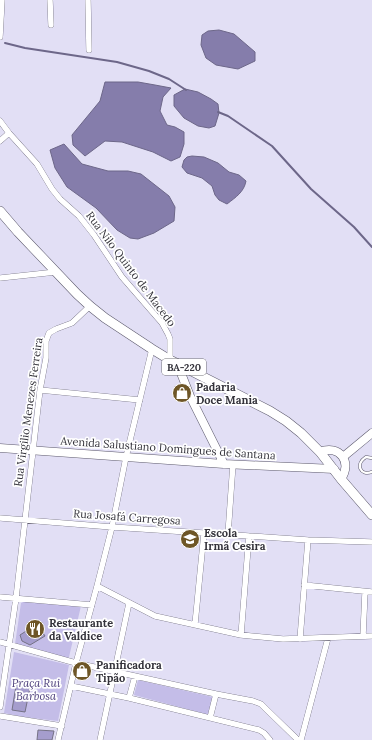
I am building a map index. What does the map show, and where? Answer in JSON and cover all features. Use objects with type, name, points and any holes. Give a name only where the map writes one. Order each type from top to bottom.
[{"type":"main road","name":"BA-220","points":[[0,211],[56,272],[90,306],[105,318],[173,362],[270,411],[301,433],[320,452],[372,515]]},
{"type":"street","points":[[0,37],[2,0]]},
{"type":"street","points":[[50,0],[51,26]]},
{"type":"street","points":[[88,0],[89,50]]},
{"type":"street","name":"Rua Nilo Quinto de Macedo","points":[[0,119],[9,133],[37,164],[52,189],[60,199],[79,216],[94,235],[122,277],[162,323],[170,340],[173,362]]},
{"type":"street","points":[[0,141],[9,133]]},
{"type":"street","points":[[0,278],[56,272]]},
{"type":"street","name":"Rua Virgilio Menezes Ferreira","points":[[16,598],[40,390],[46,358],[46,341],[49,333],[72,324],[90,306]]},
{"type":"street","points":[[58,740],[76,663],[112,527],[126,456],[152,349]]},
{"type":"street","points":[[173,362],[224,464]]},
{"type":"street","points":[[40,390],[140,400]]},
{"type":"street","points":[[343,457],[372,432]]},
{"type":"street","name":"Avenida Salustiano Domingues de Santana","points":[[0,448],[224,464],[334,469]]},
{"type":"street","points":[[320,452],[328,449],[335,450],[343,457],[346,461],[346,471],[341,479]]},
{"type":"street","points":[[228,534],[233,464]]},
{"type":"street","name":"Rua Josafá Carregosa","points":[[0,518],[308,540],[372,542]]},
{"type":"street","points":[[196,624],[204,533]]},
{"type":"street","points":[[242,635],[249,536]]},
{"type":"street","points":[[300,639],[308,540]]},
{"type":"street","points":[[97,586],[159,617],[242,635],[300,639],[372,636]]},
{"type":"street","points":[[304,586],[372,592]]},
{"type":"street","points":[[363,636],[365,592]]},
{"type":"street","points":[[0,596],[92,605]]},
{"type":"street","points":[[0,707],[2,678],[9,645],[16,598]]},
{"type":"street","points":[[100,740],[129,603]]},
{"type":"street","points":[[301,740],[328,638]]},
{"type":"street","points":[[0,642],[76,663],[257,702],[298,740]]},
{"type":"street","points":[[129,698],[135,676]]},
{"type":"street","points":[[71,686],[129,698],[259,730],[270,740]]},
{"type":"street","points":[[210,718],[216,694]]},
{"type":"street","points":[[0,716],[62,726]]},
{"type":"lane","points":[[372,458],[366,457],[360,464],[364,472],[372,472]]},
{"type":"green space","name":"Praça Rui Barbosa","points":[[27,600],[81,606],[69,657],[66,659],[15,644],[21,603]]},
{"type":"green space","name":"Praça Rui Barbosa","points":[[14,652],[69,665],[58,721],[4,713]]},
{"type":"green space","points":[[138,680],[213,697],[209,715],[134,695]]},
{"type":"shaded area","points":[[219,30],[234,34],[255,52],[255,61],[238,69],[216,65],[206,58],[201,45],[202,35],[208,31]]},
{"type":"shaded area","points":[[105,82],[138,82],[171,88],[163,97],[160,111],[167,125],[184,132],[184,144],[180,157],[171,161],[153,152],[122,142],[105,141],[85,156],[73,145],[72,135],[100,101]]},
{"type":"shaded area","points":[[185,89],[198,92],[218,104],[219,113],[215,126],[209,128],[198,126],[184,118],[174,106],[174,95]]},
{"type":"shaded area","points":[[64,144],[82,164],[108,171],[128,171],[141,174],[169,196],[175,207],[174,221],[154,233],[138,239],[130,238],[117,230],[96,208],[67,187],[55,168],[50,150]]},
{"type":"shaded area","points":[[187,157],[204,157],[218,163],[229,172],[239,175],[246,181],[245,185],[236,197],[227,204],[219,200],[215,195],[212,186],[202,178],[187,173],[182,167],[184,160]]},
{"type":"building","name":"Restaurante da Valdice","points":[[37,624],[45,636],[30,645],[22,641],[20,635]]},
{"type":"building","points":[[17,680],[31,683],[25,712],[12,710]]},
{"type":"building","points":[[38,730],[54,731],[52,740],[37,740]]},
{"type":"waterway","points":[[5,43],[25,48],[117,62],[149,71],[169,79],[186,90]]},
{"type":"waterway","points":[[218,112],[228,116],[272,146],[311,189],[354,227],[372,247]]},
{"type":"place","name":"Padaria Doce Mania","points":[[182,393]]},
{"type":"place","name":"Escola Irmã Cesira","points":[[190,539]]},
{"type":"place","name":"Restaurante da Valdice","points":[[35,629]]},
{"type":"place","name":"Panificadora Tipão","points":[[82,671]]}]
